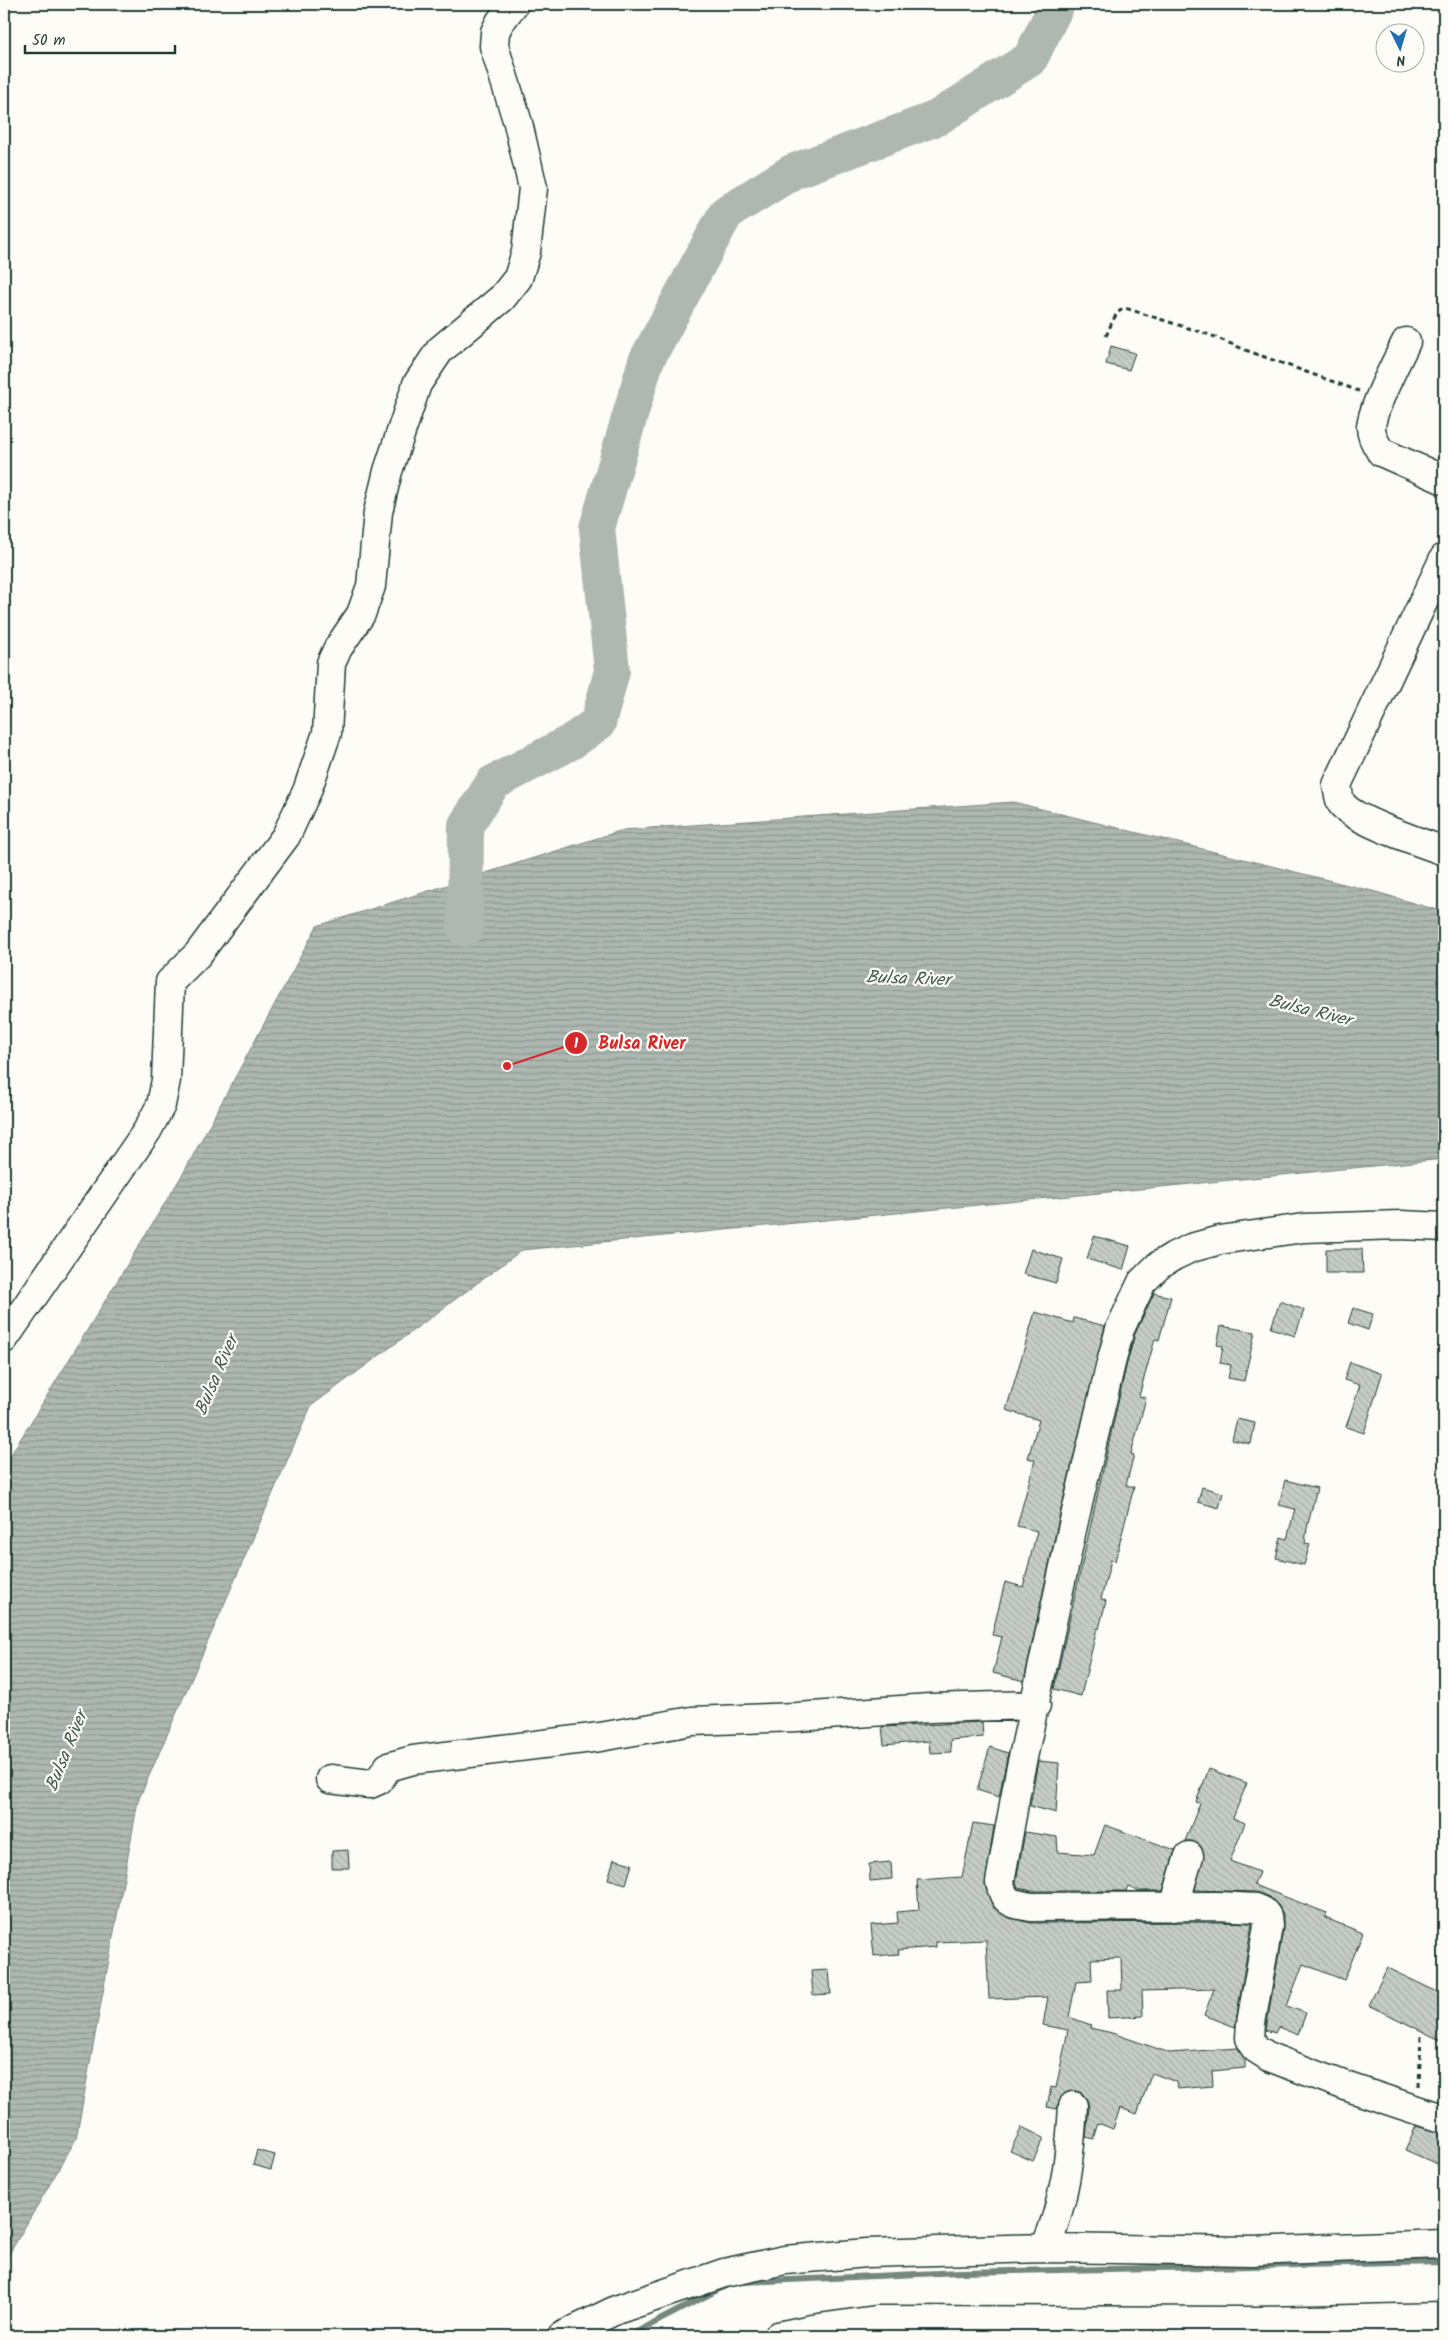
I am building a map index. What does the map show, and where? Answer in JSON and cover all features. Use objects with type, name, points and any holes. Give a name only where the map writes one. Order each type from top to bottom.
[{"type":"street","points":[[4,1338],[147,1131],[161,1105],[166,1080],[170,982],[198,954],[286,836],[307,791],[327,733],[331,664],[338,648],[361,614],[371,586],[378,512],[388,471],[417,384],[440,350],[502,298],[518,278],[526,252],[533,188],[518,123],[494,46],[495,32],[514,4]]},
{"type":"street","points":[[1406,342],[1380,399],[1371,427],[1375,445],[1381,452],[1444,480]]},
{"type":"street","points":[[1444,558],[1338,785],[1341,803],[1348,811],[1368,821],[1444,851]]},
{"type":"street","points":[[1432,2116],[1269,2057],[1255,2048],[1250,2038],[1251,2023],[1268,1926],[1267,1916],[1263,1911],[1256,1908],[1217,1906],[1031,1907],[1012,1903],[1003,1895],[1000,1882],[1019,1776],[1036,1705],[1073,1525],[1111,1363],[1120,1329],[1142,1282],[1158,1266],[1174,1256],[1191,1248],[1229,1238],[1304,1228],[1401,1225],[1444,1227]]},
{"type":"street","points":[[330,1780],[370,1784],[379,1780],[388,1767],[413,1760],[600,1737],[692,1721],[797,1717],[930,1708],[1036,1705]]},
{"type":"street","points":[[1174,1907],[1189,1856]]},
{"type":"street","points":[[1045,2248],[1055,2226],[1063,2196],[1071,2143],[1073,2106]]},
{"type":"street","points":[[562,2336],[616,2310],[724,2273],[785,2260],[867,2253],[1045,2248],[1253,2252],[1444,2244]]},
{"type":"street","points":[[778,2336],[876,2320],[1240,2321],[1444,2318]]},
{"type":"path","points":[[1106,336],[1116,315],[1125,308],[1210,335],[1248,351],[1380,399]]},
{"type":"path","points":[[1421,2035],[1432,2116]]},
{"type":"water","points":[[1013,802],[1376,892],[1444,912],[1444,1159],[522,1250],[311,1406],[138,1801],[76,2139],[4,2263],[4,1466],[184,1172],[317,926],[623,830]]},
{"type":"building","points":[[1111,346],[1135,353],[1129,370],[1106,364]]},
{"type":"building","points":[[1094,1236],[1130,1246],[1123,1270],[1087,1259]]},
{"type":"building","points":[[1031,1249],[1063,1259],[1056,1283],[1023,1274]]},
{"type":"building","points":[[1326,1249],[1362,1249],[1363,1273],[1326,1273]]},
{"type":"building","points":[[1154,1293],[1171,1297],[1159,1340],[1155,1339],[1139,1396],[1146,1398],[1131,1454],[1134,1455],[1126,1485],[1134,1487],[1115,1561],[1111,1560],[1101,1599],[1106,1601],[1099,1629],[1097,1628],[1081,1696],[1054,1689],[1126,1367],[1135,1334]]},
{"type":"building","points":[[1280,1301],[1304,1310],[1295,1336],[1271,1328]]},
{"type":"building","points":[[1353,1308],[1373,1314],[1368,1330],[1348,1323]]},
{"type":"building","points":[[1035,1312],[1073,1323],[1074,1318],[1105,1326],[1058,1522],[1024,1681],[993,1673],[1002,1637],[992,1635],[1005,1582],[1023,1587],[1037,1531],[1017,1526],[1035,1460],[1028,1458],[1039,1420],[1006,1410]]},
{"type":"building","points":[[1221,1326],[1255,1332],[1244,1381],[1228,1378],[1231,1365],[1220,1363],[1223,1346],[1217,1345]]},
{"type":"building","points":[[1350,1362],[1382,1374],[1364,1433],[1346,1427],[1360,1385],[1344,1380]]},
{"type":"building","points":[[1237,1419],[1255,1423],[1251,1444],[1232,1440]]},
{"type":"building","points":[[1285,1480],[1317,1488],[1307,1528],[1305,1543],[1310,1544],[1304,1565],[1276,1558],[1281,1537],[1287,1539],[1295,1509],[1279,1505]]},
{"type":"building","points":[[1202,1487],[1223,1493],[1219,1508],[1198,1502]]},
{"type":"building","points":[[982,1722],[983,1737],[950,1740],[951,1752],[930,1753],[929,1741],[884,1745],[882,1727]]},
{"type":"building","points":[[990,1747],[1008,1753],[999,1797],[977,1790]]},
{"type":"building","points":[[1038,1761],[1059,1763],[1056,1813],[1030,1806]]},
{"type":"building","points":[[1209,1769],[1247,1783],[1233,1818],[1245,1823],[1230,1861],[1259,1872],[1254,1885],[1327,1913],[1325,1918],[1363,1933],[1344,1980],[1303,1964],[1287,2006],[1306,2013],[1298,2035],[1278,2027],[1275,2033],[1266,2030],[1283,1929],[1283,1914],[1279,1906],[1270,1897],[1257,1892],[1195,1890],[1204,1853],[1200,1845],[1193,1841],[1185,1841],[1200,1803],[1196,1802]]},
{"type":"building","points":[[973,1823],[994,1826],[985,1886],[993,1907],[1009,1918],[1031,1923],[1252,1923],[1235,2027],[1204,2015],[1214,1989],[1142,1991],[1143,2016],[1108,2018],[1107,1990],[1122,1990],[1121,1958],[1091,1959],[1092,1981],[1076,1982],[1069,2017],[1091,2025],[1090,2028],[1112,2033],[1170,2053],[1238,2048],[1245,2059],[1245,2068],[1212,2071],[1213,2086],[1177,2089],[1176,2082],[1152,2073],[1137,2114],[1120,2108],[1113,2129],[1098,2123],[1093,2139],[1086,2137],[1089,2107],[1087,2099],[1082,2093],[1075,2091],[1067,2092],[1060,2098],[1057,2109],[1047,2107],[1051,2087],[1056,2088],[1068,2030],[1043,2025],[1048,1997],[989,1999],[986,1940],[936,1942],[936,1947],[898,1950],[899,1954],[874,1956],[871,1925],[898,1923],[897,1912],[919,1910],[917,1880],[962,1877]]},
{"type":"building","points":[[1105,1825],[1175,1850],[1163,1891],[1140,1891],[1128,1886],[1126,1891],[1032,1891],[1018,1888],[1016,1882],[1025,1832],[1057,1837],[1058,1852],[1094,1855]]},
{"type":"building","points":[[348,1850],[349,1868],[332,1868],[332,1851]]},
{"type":"building","points":[[614,1859],[632,1864],[626,1884],[608,1879]]},
{"type":"building","points":[[891,1862],[892,1879],[870,1881],[869,1864]]},
{"type":"building","points":[[1387,1968],[1444,1995],[1444,2042],[1369,2005]]},
{"type":"building","points":[[829,1970],[831,1994],[813,1995],[811,1971]]},
{"type":"building","points":[[1416,2126],[1444,2134],[1444,2167],[1405,2150]]},
{"type":"building","points":[[1022,2127],[1044,2138],[1033,2161],[1010,2151]]},
{"type":"building","points":[[257,2150],[275,2155],[271,2170],[253,2165]]},
{"type":"waterway","points":[[465,929],[466,825],[493,783],[571,742],[598,723],[612,671],[597,528],[646,361],[726,213],[792,172],[937,118],[1030,59],[1057,4]]},
{"type":"waterway","points":[[743,2282],[961,2272],[1444,2262]]},
{"type":"waterway","points":[[629,2336],[727,2285]]},
{"type":"place","name":"Bulsa River","points":[[507,1066]]}]
